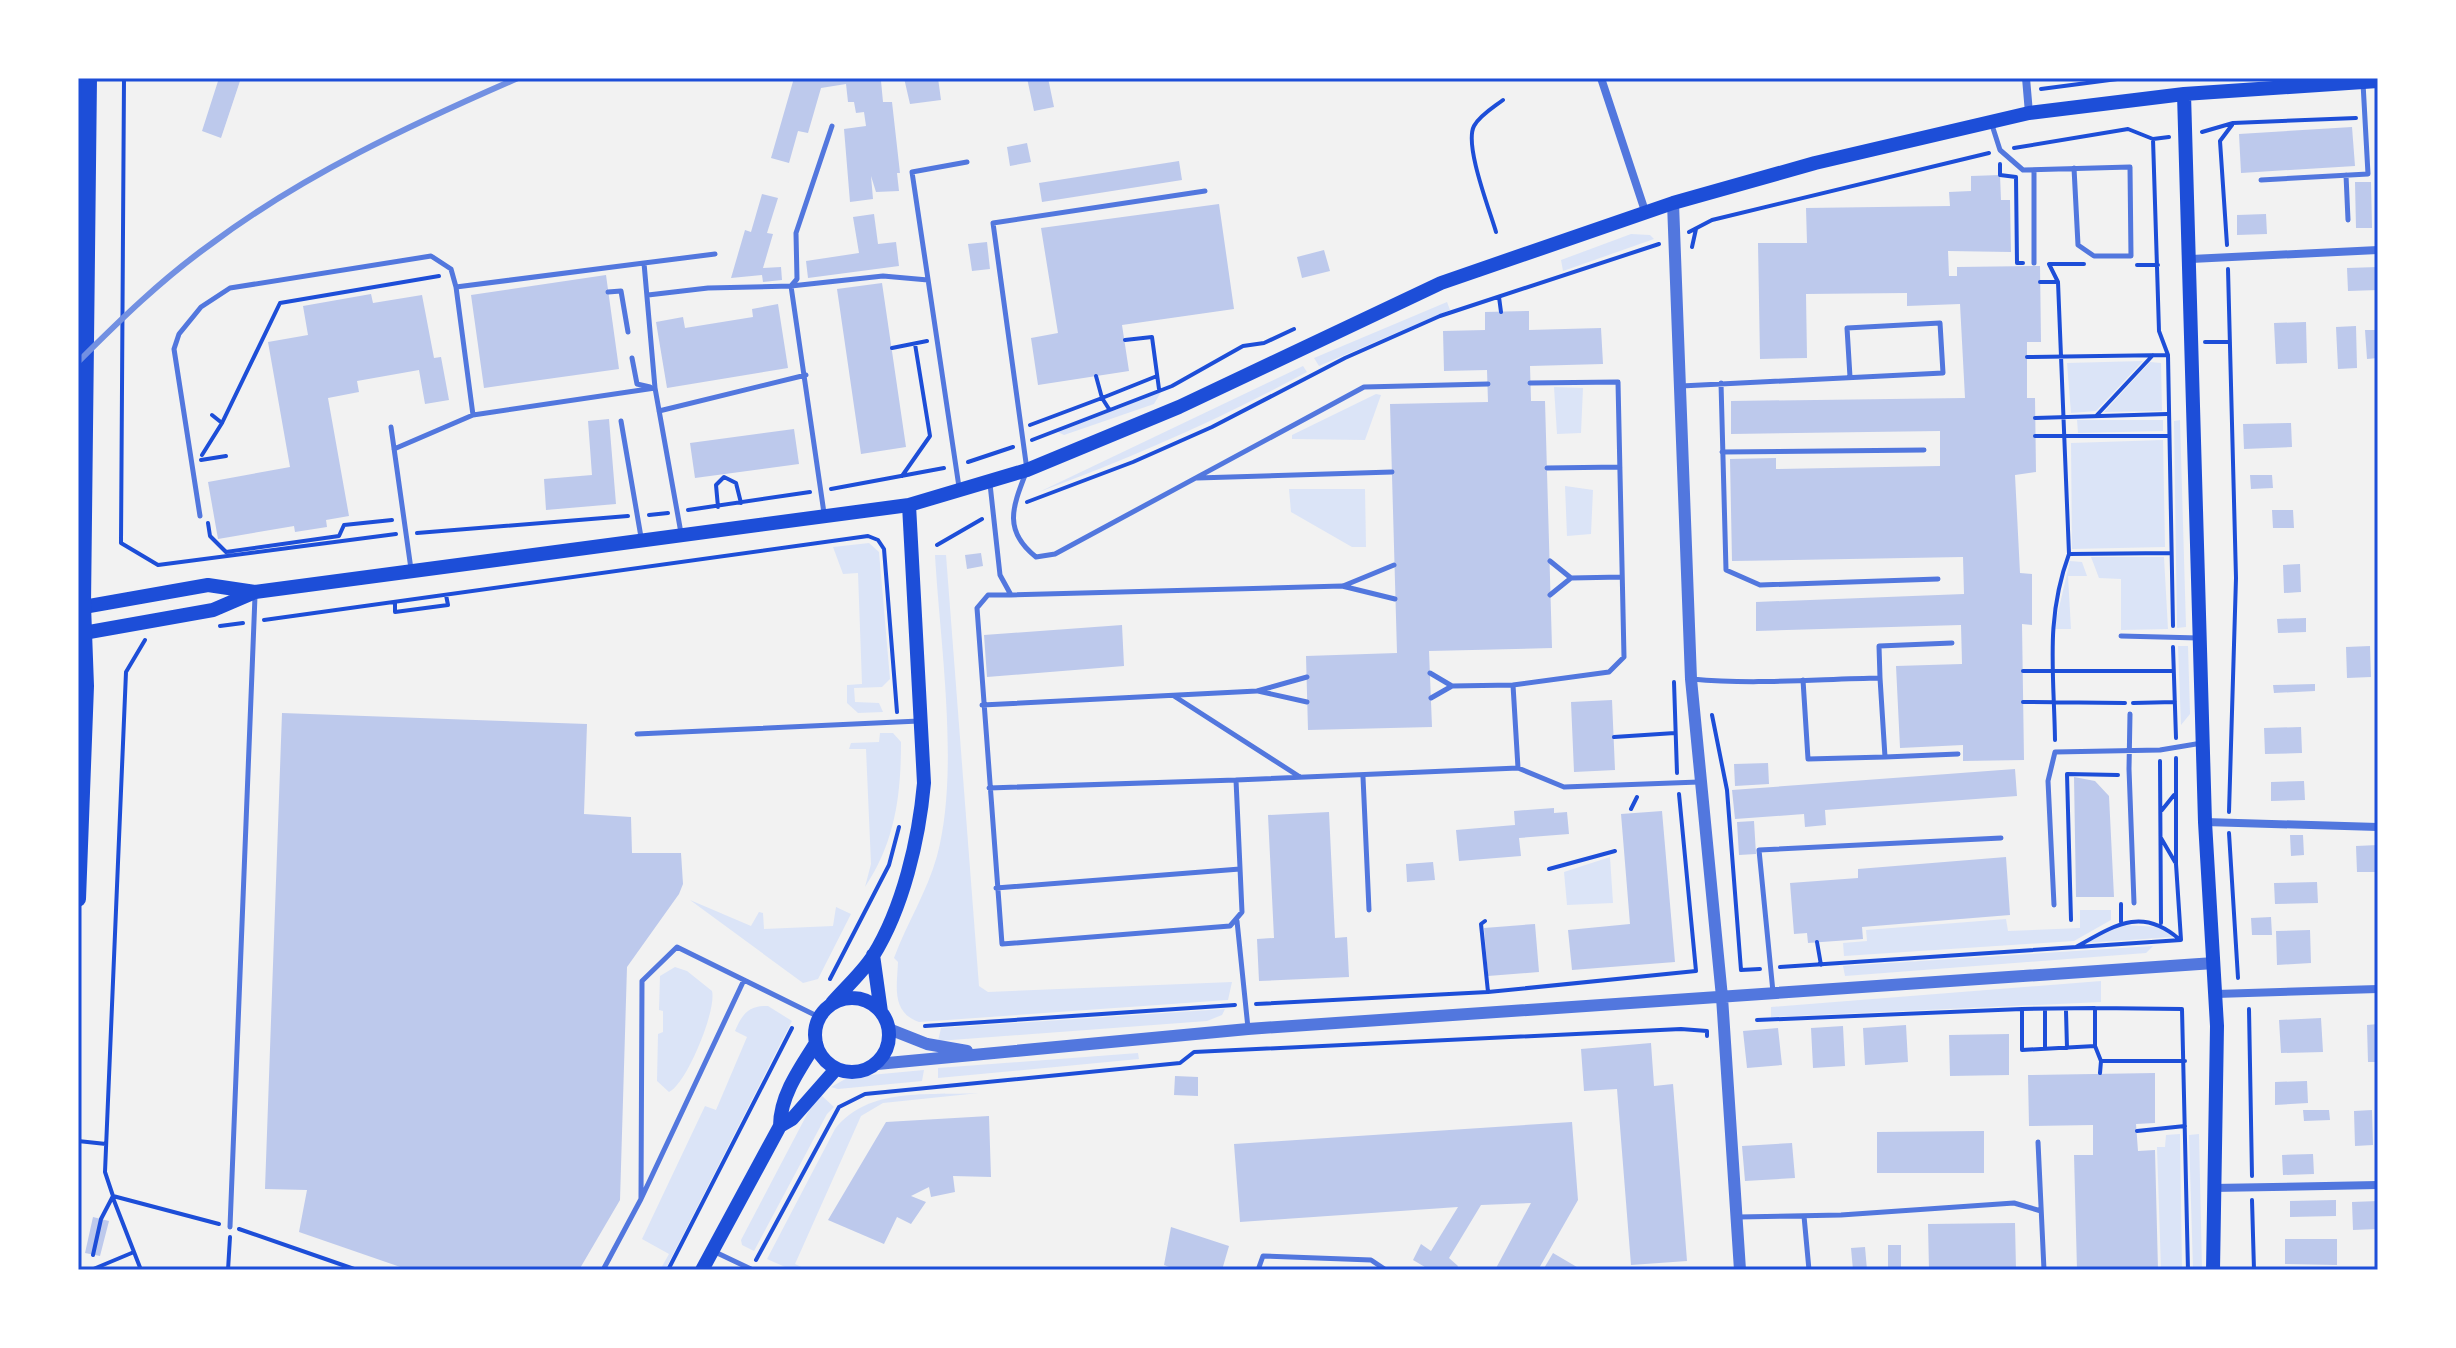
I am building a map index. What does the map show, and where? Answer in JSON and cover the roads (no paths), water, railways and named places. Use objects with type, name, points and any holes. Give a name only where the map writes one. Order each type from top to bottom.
[{"type":"main road","points":[[78,899],[85,754],[80,606],[89,78]]},
{"type":"main road","points":[[82,634],[213,610],[255,592],[642,538],[825,518],[909,505],[1027,470],[1179,407],[1441,283],[1645,211],[1990,120],[2029,113],[2184,94],[2370,82]]},
{"type":"main road","points":[[2184,94],[2205,822],[2216,994],[2213,1270]]},
{"type":"main road","points":[[702,1270],[780,1126],[780,1112],[796,1075],[816,1043],[819,1017],[873,955],[911,864],[920,826],[924,783],[909,505]]},
{"type":"main road","points":[[80,606],[208,585],[255,592]]},
{"type":"main road","points":[[816,1043],[823,1059],[836,1069],[853,1073],[877,1064],[887,1048],[889,1029],[881,1012],[873,955]]},
{"type":"main road","points":[[832,1003],[859,998],[881,1012]]},
{"type":"main road","points":[[780,1126],[792,1119],[836,1069]]},
{"type":"street","points":[[1601,78],[1645,211]]},
{"type":"street","points":[[2026,78],[2029,113]]},
{"type":"street","points":[[1673,203],[1691,679],[1722,997],[1740,1270]]},
{"type":"street","points":[[2191,259],[2378,250]]},
{"type":"street","points":[[2205,822],[2378,827]]},
{"type":"street","points":[[877,1064],[974,1052],[1248,1029],[2214,963]]},
{"type":"street","points":[[2216,994],[2378,989]]},
{"type":"street","points":[[889,1029],[927,1044],[974,1052]]},
{"type":"street","points":[[2212,1188],[2378,1185]]},
{"type":"lane","points":[[2261,180],[2368,174],[2364,117],[2370,82]]},
{"type":"lane","points":[[1990,120],[2000,150],[2023,170],[2074,168],[2130,167],[2131,256],[2094,256],[2078,245],[2074,168]]},
{"type":"lane","points":[[791,286],[797,279],[796,233],[832,126]]},
{"type":"lane","points":[[959,490],[912,172],[967,162]]},
{"type":"lane","points":[[2034,170],[2034,263]]},
{"type":"lane","points":[[2346,175],[2348,220]]},
{"type":"lane","points":[[1205,191],[993,223],[1027,470],[1013,507],[1013,522],[1021,545],[1036,557],[1055,554],[1364,387],[1488,384]]},
{"type":"lane","points":[[456,287],[715,254]]},
{"type":"lane","points":[[200,516],[174,349],[179,334],[201,307],[230,288],[431,256],[453,274],[473,415]]},
{"type":"lane","points":[[644,263],[655,388],[681,534]]},
{"type":"lane","points":[[648,295],[708,288],[791,286],[883,276],[928,280]]},
{"type":"lane","points":[[791,286],[825,518]]},
{"type":"lane","points":[[608,292],[621,291],[628,332]]},
{"type":"lane","points":[[1680,386],[1943,373],[1940,323],[1847,328],[1850,377]]},
{"type":"lane","points":[[632,358],[637,384],[655,388]]},
{"type":"lane","points":[[659,411],[806,375]]},
{"type":"lane","points":[[1431,698],[1452,686],[1513,685],[1609,672],[1624,657],[1618,382],[1530,383]]},
{"type":"lane","points":[[1721,383],[1726,570],[1760,585],[1938,579]]},
{"type":"lane","points":[[394,449],[473,415],[655,388]]},
{"type":"lane","points":[[621,421],[642,538]]},
{"type":"lane","points":[[391,427],[411,571]]},
{"type":"lane","points":[[1722,452],[1924,450]]},
{"type":"lane","points":[[1547,468],[1620,467]]},
{"type":"lane","points":[[1196,478],[1392,472]]},
{"type":"lane","points":[[990,481],[1000,575],[1011,595]]},
{"type":"lane","points":[[1550,561],[1571,578]]},
{"type":"lane","points":[[1342,586],[1394,565]]},
{"type":"lane","points":[[1550,595],[1571,578],[1622,577]]},
{"type":"lane","points":[[1236,780],[1242,912],[1230,926],[1002,944],[977,608],[988,595],[1342,586],[1395,599]]},
{"type":"lane","points":[[230,1227],[255,592]]},
{"type":"lane","points":[[2121,636],[2200,638]]},
{"type":"lane","points":[[1885,757],[1879,646],[1952,643]]},
{"type":"lane","points":[[1430,673],[1452,686]]},
{"type":"lane","points":[[982,705],[1257,691],[1307,677]]},
{"type":"lane","points":[[1691,679],[1730,684],[1880,678]]},
{"type":"lane","points":[[1803,680],[1808,759],[1958,754]]},
{"type":"lane","points":[[1513,685],[1518,768]]},
{"type":"lane","points":[[1257,691],[1307,702]]},
{"type":"lane","points":[[1172,694],[1301,777]]},
{"type":"lane","points":[[2130,714],[2134,903]]},
{"type":"lane","points":[[637,734],[839,722],[921,721]]},
{"type":"lane","points":[[2054,905],[2048,781],[2055,752],[2160,750],[2203,743]]},
{"type":"lane","points":[[989,788],[1363,777],[1518,768],[1564,787],[1700,782]]},
{"type":"lane","points":[[1363,777],[1369,910]]},
{"type":"lane","points":[[1773,993],[1759,850],[2001,838]]},
{"type":"lane","points":[[996,888],[1240,869]]},
{"type":"lane","points":[[1237,921],[1248,1029]]},
{"type":"lane","points":[[641,1199],[642,981],[677,947],[819,1017]]},
{"type":"lane","points":[[603,1270],[641,1199],[744,980]]},
{"type":"lane","points":[[2038,1142],[2044,1270]]},
{"type":"lane","points":[[1737,1218],[2014,1203],[2041,1211]]},
{"type":"lane","points":[[1804,1216],[1809,1270]]},
{"type":"lane","points":[[713,1251],[752,1270]]},
{"type":"lane","points":[[1258,1270],[1263,1256],[1371,1260],[1386,1270]]},
{"type":"railway","points":[[78,362],[193,257],[283,195],[359,152],[518,78]]}]
